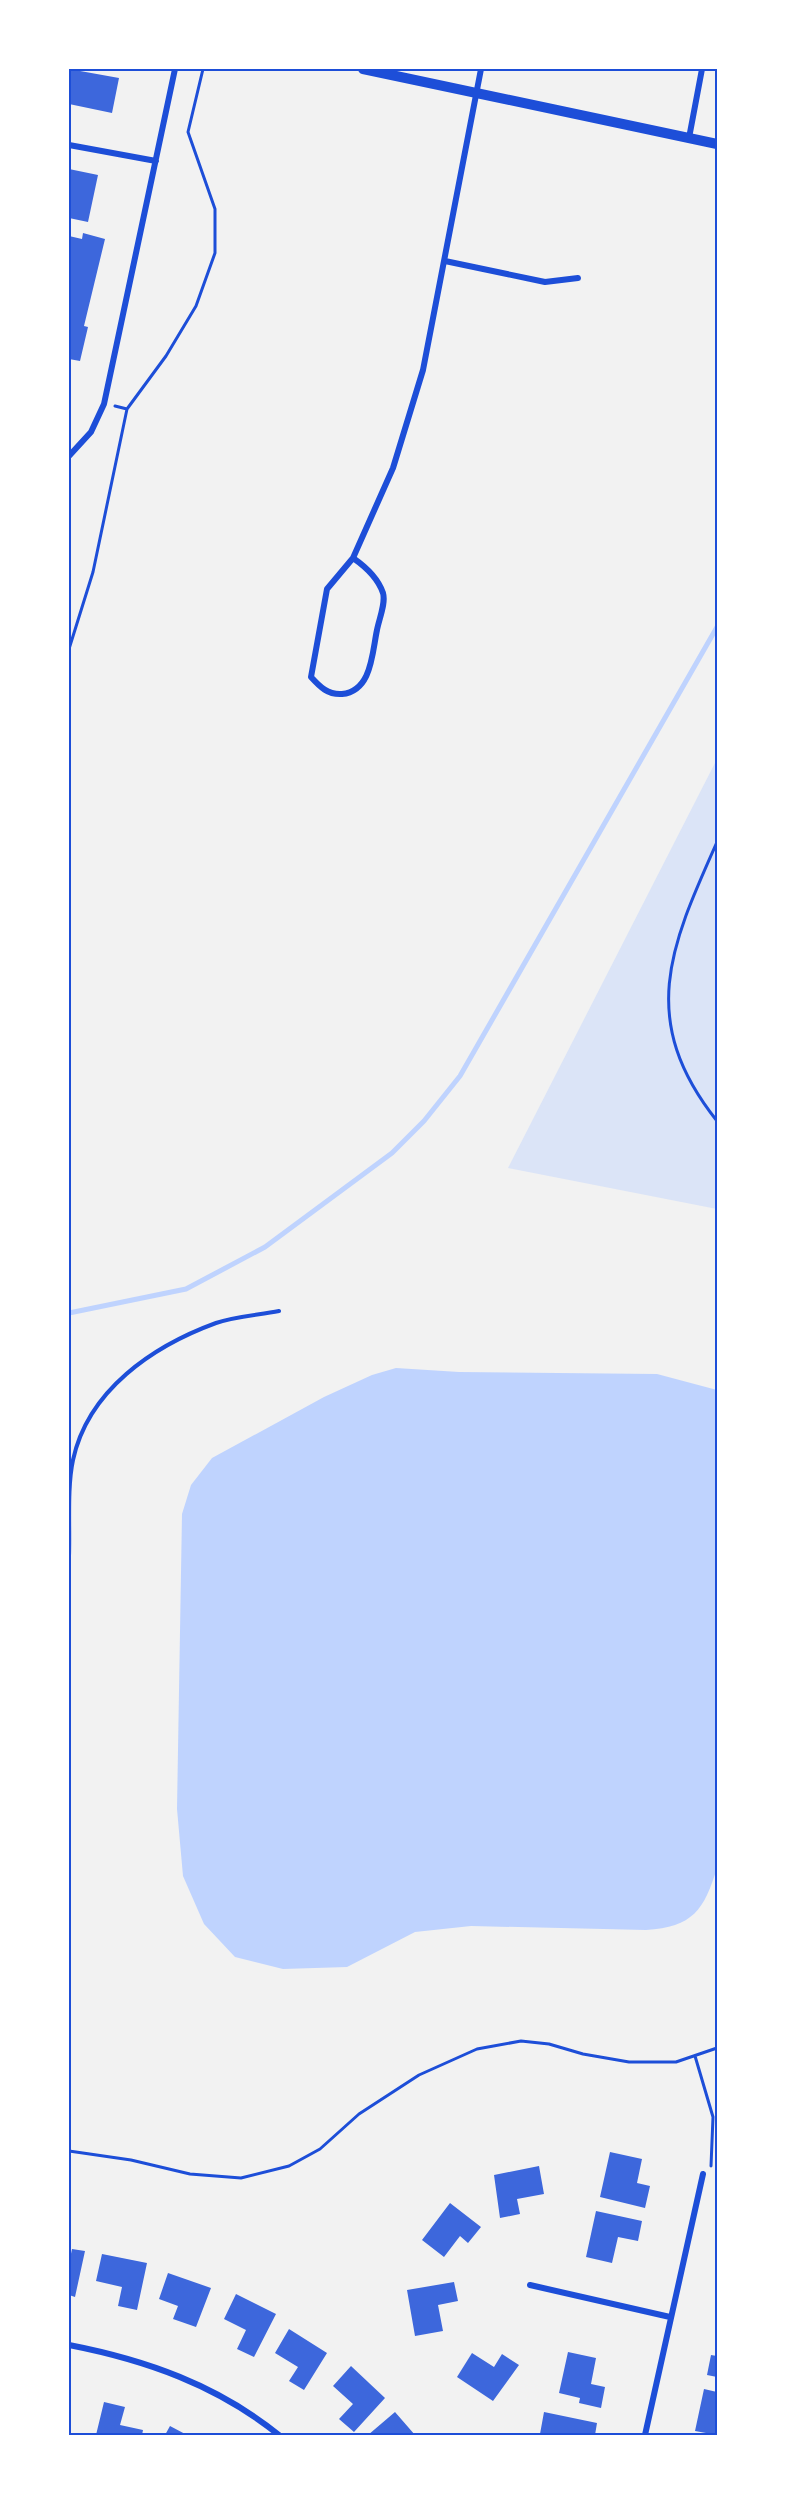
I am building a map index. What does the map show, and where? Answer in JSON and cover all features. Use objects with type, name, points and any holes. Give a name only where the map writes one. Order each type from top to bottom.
[{"type":"street","points":[[69,456],[91,432],[104,404],[175,69]]},
{"type":"street","points":[[363,69],[717,144]]},
{"type":"street","points":[[353,558],[379,584],[384,597],[368,674],[362,686],[351,693],[336,694],[322,689],[311,677],[327,589],[353,558],[393,468],[423,370],[481,69]]},
{"type":"street","points":[[689,138],[702,69]]},
{"type":"street","points":[[69,145],[156,160]]},
{"type":"street","points":[[445,261],[544,282],[578,278]]},
{"type":"street","points":[[645,2435],[703,2174]]},
{"type":"street","points":[[530,2285],[670,2317]]},
{"type":"street","points":[[69,2345],[167,2370],[210,2389],[254,2415],[279,2435]]},
{"type":"lane","points":[[69,1556],[73,1460],[85,1427],[100,1399],[124,1375],[147,1358],[217,1323],[279,1311]]},
{"type":"path","points":[[69,649],[93,572],[127,410],[166,357],[196,306],[215,253],[215,209],[188,132],[203,69]]},
{"type":"path","points":[[717,843],[694,892],[672,953],[667,998],[675,1046],[696,1094],[717,1121]]},
{"type":"path","points":[[69,2151],[132,2160],[190,2174],[241,2178],[289,2166],[320,2149],[359,2114],[419,2075],[477,2049],[521,2041],[549,2044],[629,2062],[676,2062],[717,2048]]},
{"type":"path","points":[[695,2056],[714,2117],[714,2146],[710,2172],[703,2174]]},
{"type":"shaded area","points":[[717,759],[717,1209],[508,1168]]},
{"type":"water","points":[[396,1368],[459,1372],[657,1374],[717,1390],[717,1868],[707,1895],[694,1914],[686,1920],[675,1925],[646,1930],[471,1926],[415,1932],[347,1967],[283,1969],[235,1957],[204,1924],[183,1876],[177,1809],[182,1514],[191,1485],[212,1458],[324,1397],[372,1375]]},
{"type":"building","points":[[69,69],[119,78],[112,113],[69,104]]},
{"type":"building","points":[[69,169],[98,175],[88,222],[69,218]]},
{"type":"building","points":[[83,233],[105,239],[84,326],[88,327],[80,361],[69,359],[69,236],[82,239]]},
{"type":"building","points":[[610,2152],[642,2159],[637,2183],[650,2186],[645,2208],[600,2197]]},
{"type":"building","points":[[539,2166],[544,2194],[517,2199],[520,2214],[500,2218],[494,2175]]},
{"type":"building","points":[[450,2203],[481,2227],[468,2243],[460,2236],[444,2257],[422,2240]]},
{"type":"building","points":[[596,2211],[642,2221],[638,2241],[618,2237],[612,2263],[586,2257]]},
{"type":"building","points":[[72,2249],[85,2251],[75,2297],[69,2295],[69,2263]]},
{"type":"building","points":[[102,2254],[147,2263],[137,2310],[118,2306],[122,2287],[96,2281]]},
{"type":"building","points":[[168,2273],[211,2288],[196,2327],[173,2319],[178,2306],[159,2299]]},
{"type":"building","points":[[454,2282],[458,2301],[438,2305],[443,2331],[415,2336],[407,2290]]},
{"type":"building","points":[[236,2294],[276,2314],[254,2357],[237,2349],[246,2330],[224,2319]]},
{"type":"building","points":[[289,2329],[327,2353],[304,2390],[289,2381],[298,2367],[275,2353]]},
{"type":"building","points":[[568,2352],[596,2358],[591,2384],[605,2387],[601,2408],[579,2403],[580,2398],[559,2393]]},
{"type":"building","points":[[472,2353],[494,2367],[502,2354],[519,2365],[493,2401],[457,2377]]},
{"type":"building","points":[[711,2355],[717,2356],[717,2377],[707,2375]]},
{"type":"building","points":[[351,2366],[385,2398],[354,2432],[339,2419],[353,2404],[333,2386]]},
{"type":"building","points":[[704,2389],[717,2392],[717,2435],[695,2431]]},
{"type":"building","points":[[104,2402],[125,2407],[120,2425],[143,2430],[142,2435],[96,2435]]},
{"type":"building","points":[[395,2412],[415,2435],[368,2435]]},
{"type":"building","points":[[544,2412],[597,2423],[595,2435],[540,2434]]},
{"type":"building","points":[[170,2426],[187,2435],[165,2435]]},
{"type":"waterway","points":[[69,1313],[186,1289],[265,1247],[392,1153],[424,1121],[460,1076],[717,627]]}]
